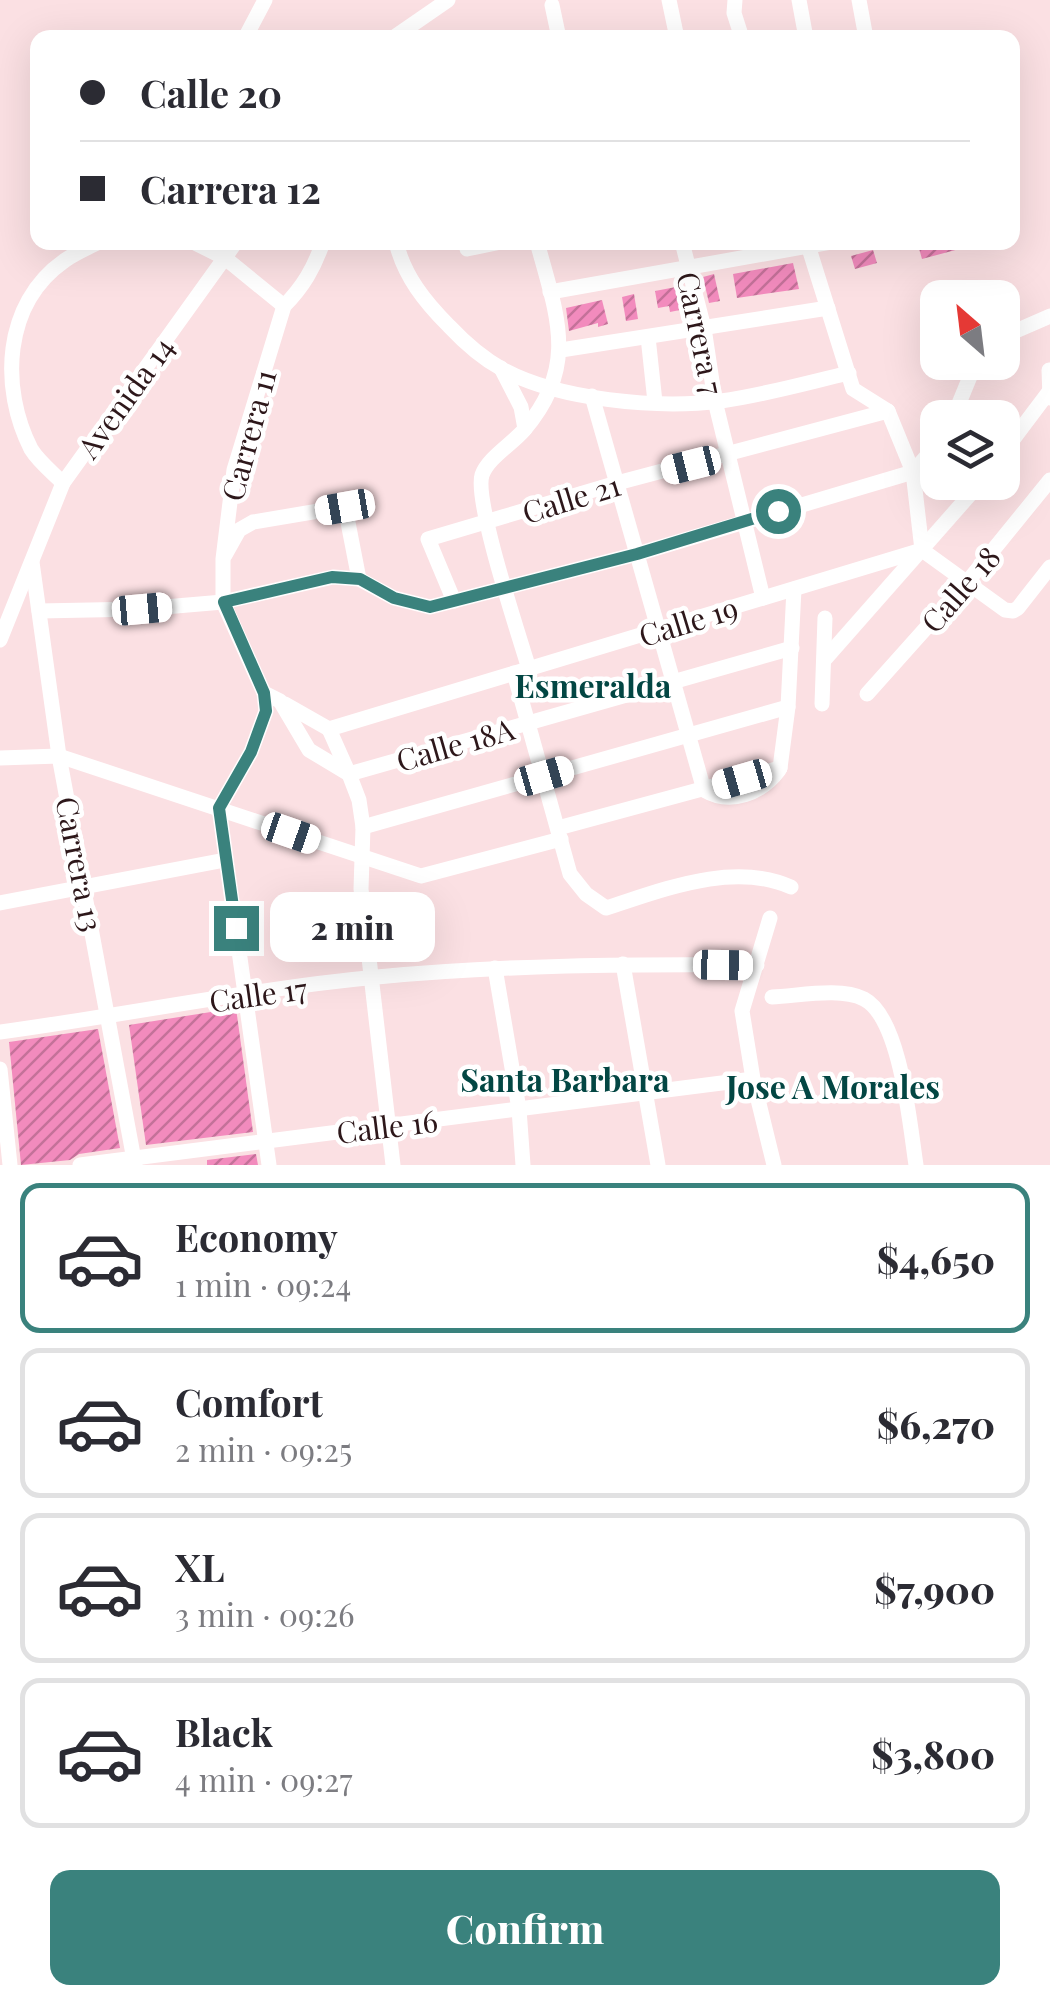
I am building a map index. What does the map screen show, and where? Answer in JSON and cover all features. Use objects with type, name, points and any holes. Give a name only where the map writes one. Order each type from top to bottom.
[{"type":"street","points":[[249,30],[265,0]]},
{"type":"street","points":[[412,30],[448,0]]},
{"type":"street","points":[[669,0],[675,30]]},
{"type":"street","points":[[735,0],[739,30]]},
{"type":"street","points":[[799,0],[805,30]]},
{"type":"street","points":[[859,0],[865,30]]},
{"type":"street","points":[[552,5],[557,30]]},
{"type":"street","points":[[63,483],[33,452],[14,414],[7,372],[14,330],[33,292],[64,261],[84,250]]},
{"type":"street","points":[[209,250],[225,258],[284,306]]},
{"type":"street","name":"Avenida 14","points":[[0,640],[63,483],[230,250]]},
{"type":"street","name":"Carrera 11","points":[[264,693],[224,602],[223,558],[234,470],[284,306],[300,290],[320,250]]},
{"type":"street","points":[[399,250],[407,272],[435,312],[466,344],[500,368],[553,388],[655,402],[715,402],[849,373]]},
{"type":"street","points":[[540,250],[561,350],[553,388],[525,429],[483,472],[481,485],[505,588],[528,724],[570,874],[586,894],[606,908],[699,882],[760,876],[791,887]]},
{"type":"street","name":"Carrera 7","points":[[684,250],[762,598]]},
{"type":"street","points":[[550,292],[785,250]]},
{"type":"street","points":[[818,250],[828,308],[854,388],[888,411],[913,472],[922,550],[1013,612],[1050,567]]},
{"type":"street","points":[[561,350],[828,308]]},
{"type":"street","points":[[1020,329],[1050,316]]},
{"type":"street","points":[[648,337],[655,402]]},
{"type":"street","points":[[500,368],[521,408],[525,429]]},
{"type":"street","points":[[1020,431],[1049,395],[1049,370]]},
{"type":"street","points":[[592,396],[704,790]]},
{"type":"street","name":"Calle 21","points":[[454,602],[428,539],[617,483],[888,411]]},
{"type":"street","points":[[39,612],[224,602],[332,577],[360,579],[412,604],[430,607],[637,554],[913,472],[920,464]]},
{"type":"street","name":"Calle 18","points":[[867,694],[968,581],[1050,480]]},
{"type":"street","points":[[826,658],[965,500]]},
{"type":"street","points":[[223,558],[239,530],[252,522],[366,503]]},
{"type":"street","points":[[345,507],[360,579]]},
{"type":"street","name":"Calle 19","points":[[329,729],[922,550]]},
{"type":"street","name":"Carrera 13","points":[[32,562],[59,756],[135,1162]]},
{"type":"street","points":[[0,758],[59,756],[422,876],[780,768],[788,707],[794,589]]},
{"type":"street","points":[[822,704],[825,618]]},
{"type":"street","name":"Calle 18A","points":[[349,774],[792,648]]},
{"type":"street","points":[[264,693],[329,729],[349,774],[363,827],[362,890],[393,1165]]},
{"type":"street","points":[[264,693],[266,711],[259,731],[219,808],[269,1165]]},
{"type":"street","points":[[280,701],[309,750],[349,774]]},
{"type":"street","points":[[363,827],[788,707]]},
{"type":"street","points":[[0,903],[225,860]]},
{"type":"street","points":[[770,918],[742,1012],[752,1079],[774,1165]]},
{"type":"street","points":[[622,964],[658,1165]]},
{"type":"street","name":"Calle 17","points":[[0,1032],[373,978],[495,968],[622,964],[757,966]]},
{"type":"street","points":[[495,968],[519,1109],[523,1165]]},
{"type":"street","points":[[772,997],[842,994],[865,999],[879,1013],[889,1032],[904,1088],[916,1165]]},
{"type":"street","points":[[0,1069],[10,1165]]},
{"type":"street","name":"Calle 16","points":[[80,1165],[135,1162],[266,1141],[752,1079]]},
{"type":"building","points":[[873,250],[877,263],[855,269],[851,256]]},
{"type":"building","points":[[919,250],[955,250],[922,259]]},
{"type":"building","points":[[793,263],[799,289],[737,298],[733,274]]},
{"type":"building","points":[[714,274],[720,301],[709,303],[703,277]]},
{"type":"building","points":[[681,286],[685,309],[670,312],[669,306],[658,308],[655,291]]},
{"type":"building","points":[[634,294],[638,319],[626,321],[622,297]]},
{"type":"building","points":[[602,300],[608,324],[569,331],[566,308]]},
{"type":"building","points":[[236,1008],[253,1132],[146,1145],[129,1025]]},
{"type":"building","points":[[98,1029],[120,1148],[79,1154],[70,1160],[21,1165],[9,1042]]},
{"type":"building","points":[[256,1154],[258,1165],[207,1165],[207,1160]]},
{"type":"district","name":"Esmeralda","points":[[593,684]]},
{"type":"district","name":"Santa Barbara","points":[[565,1078]]},
{"type":"district","name":"Jose A Morales","points":[[833,1085]]},
{"type":"route","points":[[236,928],[219,808],[251,752],[266,711],[264,693],[224,602],[332,577],[360,579],[394,598],[430,607],[637,554],[778,511]]}]
